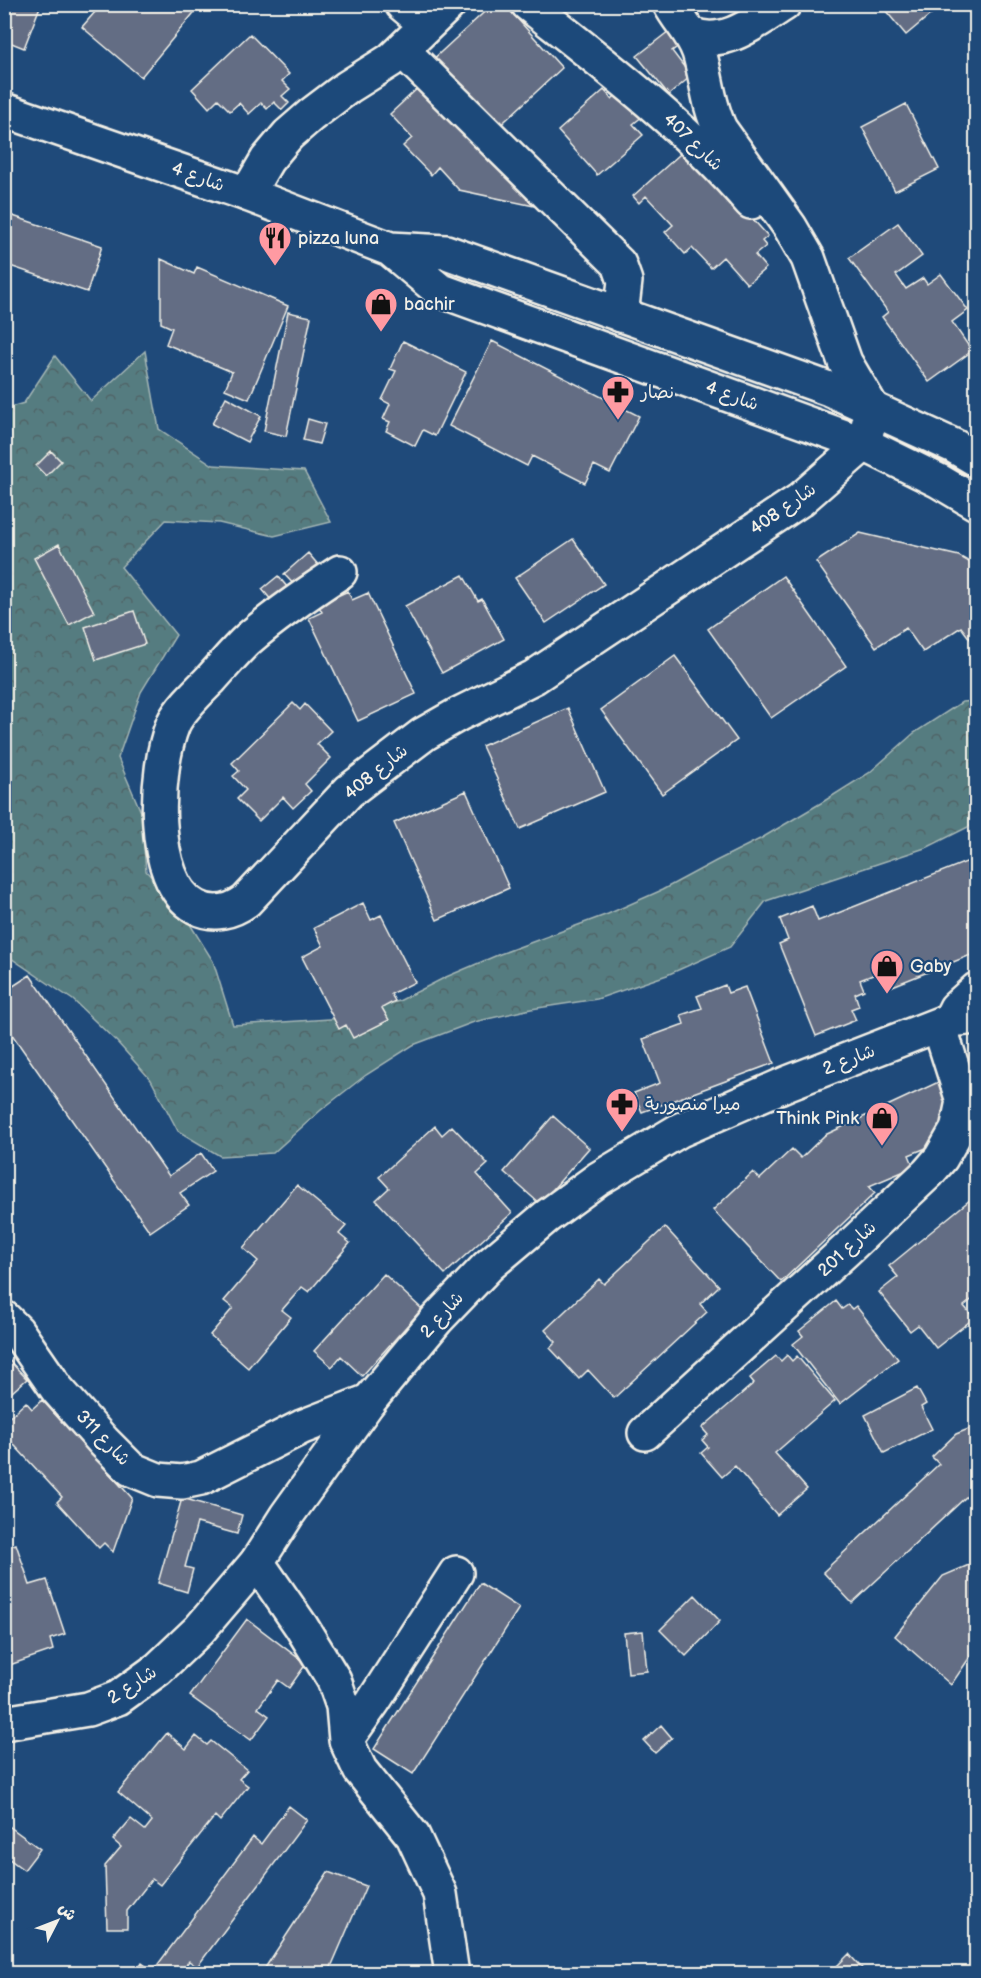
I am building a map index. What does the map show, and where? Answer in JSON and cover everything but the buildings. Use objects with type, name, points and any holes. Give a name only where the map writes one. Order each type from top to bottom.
[{"type":"street","points":[[248,194],[267,160],[288,135],[310,115],[348,87],[382,67],[438,15],[402,4]]},
{"type":"street","name":"شارع 407","points":[[528,4],[642,94],[734,182],[780,237],[825,310]]},
{"type":"street","points":[[670,4],[691,34],[698,51],[712,113],[720,129],[790,227],[808,258],[844,362],[872,408],[864,444]]},
{"type":"street","points":[[691,34],[711,40],[728,36],[784,4]]},
{"type":"street","points":[[402,50],[619,264],[625,281],[621,315]]},
{"type":"street","name":"شارع 4","points":[[4,110],[248,194],[390,249],[446,252],[771,368],[829,389],[872,408],[954,446],[976,459]]},
{"type":"street","name":"شارع 4","points":[[390,249],[439,290],[864,444],[939,481],[976,503]]},
{"type":"street","points":[[763,408],[771,368]]},
{"type":"street","name":"شارع 408","points":[[340,572],[294,602],[247,640],[196,694],[174,722],[166,747],[161,785],[158,817],[161,844],[172,881],[179,894],[204,912],[223,912],[238,907],[246,901],[349,791],[424,734],[534,677],[598,635],[800,500],[864,444]]},
{"type":"street","points":[[955,1021],[956,1008],[976,990]]},
{"type":"street","name":"شارع 2","points":[[4,1723],[88,1709],[118,1698],[158,1669],[199,1630],[257,1562],[287,1515],[369,1401],[437,1319],[488,1266],[546,1217],[598,1179],[680,1130],[788,1083],[955,1021]]},
{"type":"street","name":"شارع 201","points":[[645,1433],[846,1250],[941,1158],[957,1130],[963,1101],[955,1021]]},
{"type":"street","name":"شارع 311","points":[[4,1318],[17,1331],[57,1389],[104,1442],[131,1469],[158,1480],[182,1482],[201,1478],[302,1426],[369,1401]]},
{"type":"street","points":[[257,1562],[302,1626],[334,1680],[343,1706],[346,1740],[360,1770],[413,1836],[440,1894],[452,1974]]},
{"type":"street","points":[[346,1740],[456,1573]]},
{"type":"green space","points":[[145,351],[159,429],[213,465],[304,471],[331,522],[274,536],[219,523],[166,520],[121,567],[176,635],[141,692],[118,758],[141,812],[146,871],[183,913],[213,961],[233,1025],[346,1018],[399,1001],[446,977],[500,954],[608,914],[662,890],[760,839],[869,773],[914,733],[962,702],[976,701],[976,823],[928,847],[766,901],[730,947],[667,975],[597,999],[531,1009],[474,1022],[413,1045],[366,1075],[321,1110],[273,1153],[220,1156],[178,1131],[151,1080],[117,1042],[73,1000],[5,954],[4,409],[24,403],[55,356],[91,401]]},
{"type":"place","name":"pizza luna","points":[[275,267]]},
{"type":"place","name":"bachir","points":[[381,333]]},
{"type":"place","name":"نصار","points":[[618,421]]},
{"type":"place","name":"Gaby","points":[[887,995]]},
{"type":"place","name":"ميرا منصورية","points":[[622,1133]]},
{"type":"place","name":"Think Pink","points":[[882,1147]]}]
